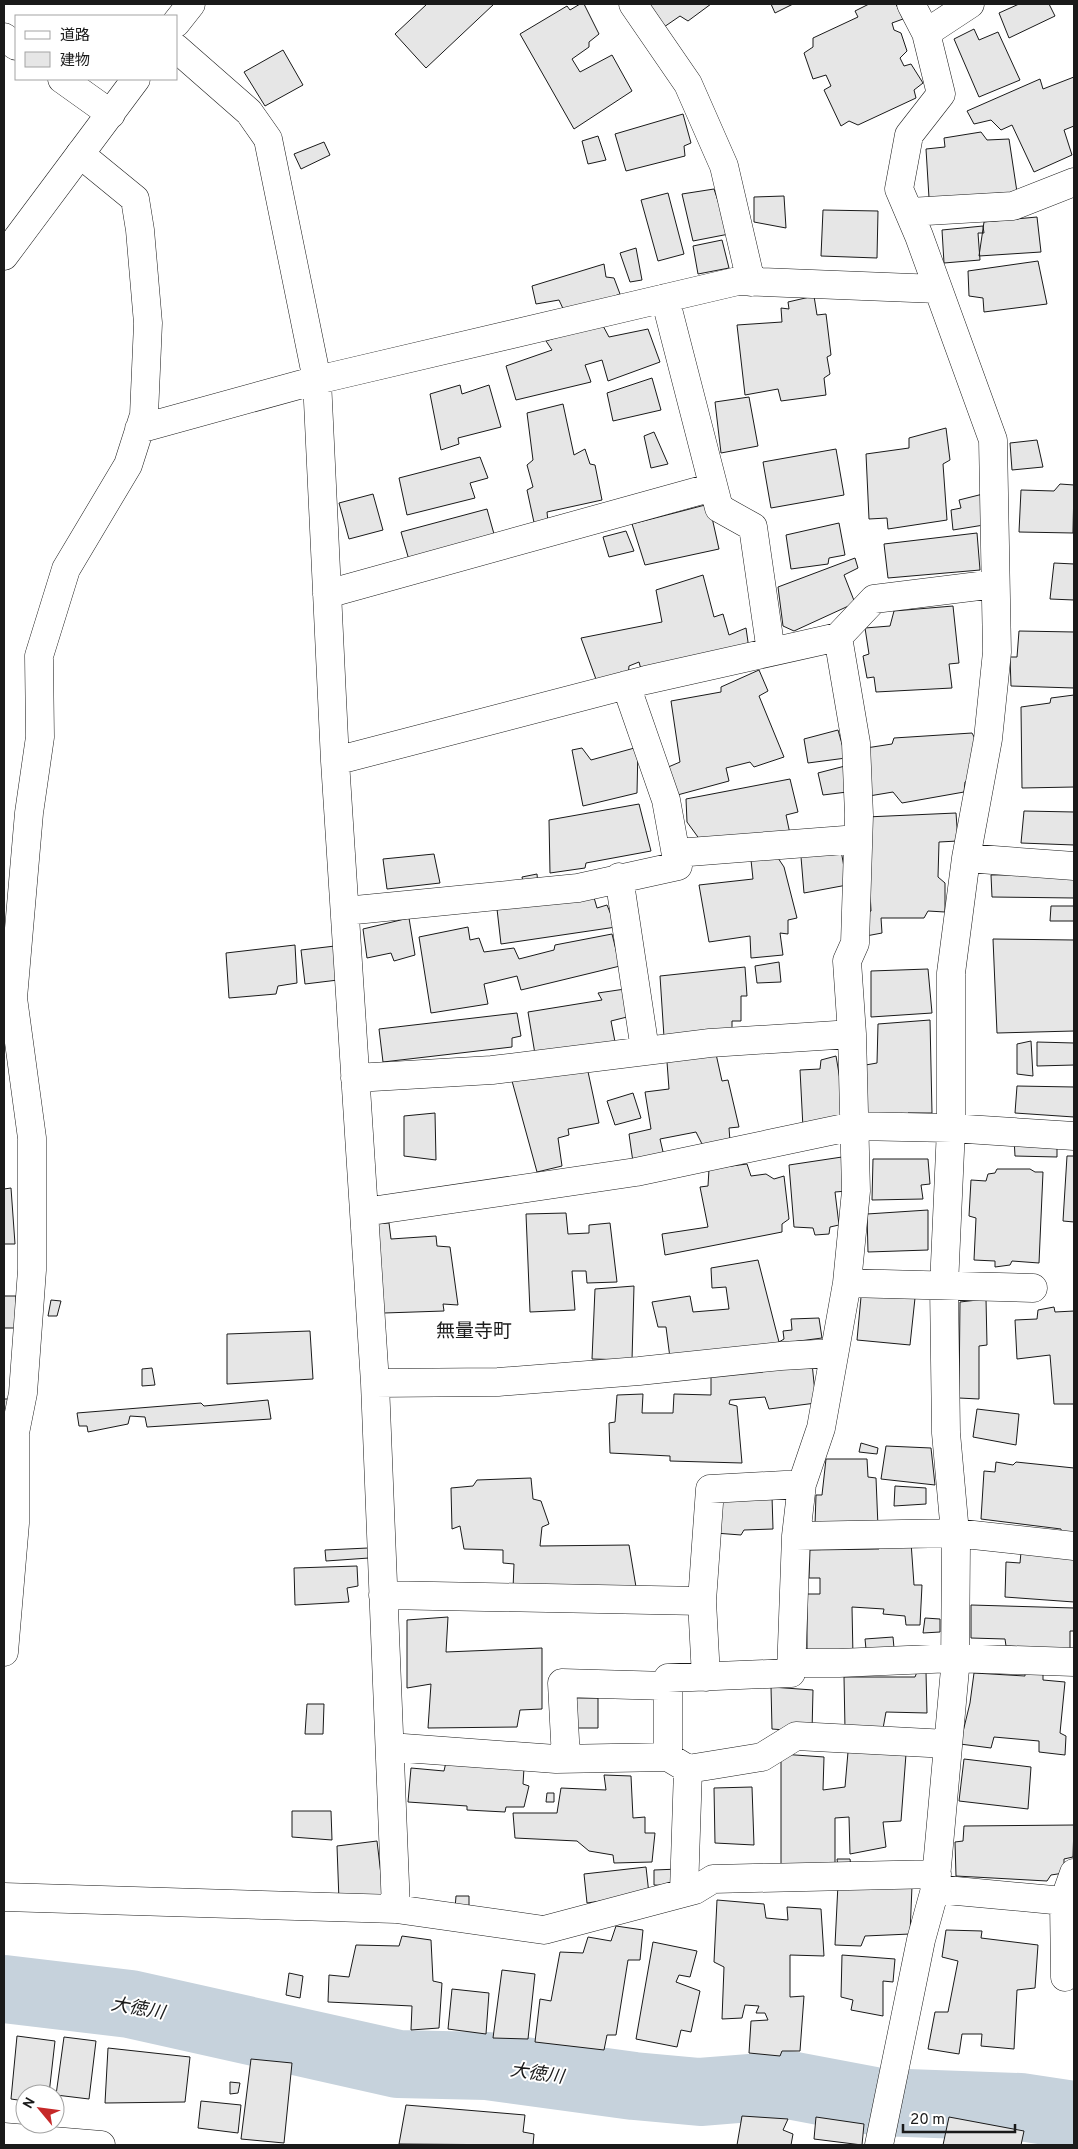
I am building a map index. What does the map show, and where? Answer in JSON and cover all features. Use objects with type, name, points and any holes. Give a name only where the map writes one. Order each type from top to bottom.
[{"type":"street","points":[[178,20],[191,4]]},
{"type":"street","points":[[632,4],[688,84],[724,166],[751,282]]},
{"type":"street","points":[[879,2145],[921,1940],[936,1882],[948,1744],[954,1658],[955,1533],[946,1432],[944,1286],[951,1128],[951,973],[966,858],[988,739],[997,652],[993,440],[899,189],[909,135],[941,94],[926,33],[911,4]]},
{"type":"street","points":[[926,33],[970,4]]},
{"type":"street","points":[[4,37],[15,45]]},
{"type":"street","points":[[178,50],[249,112],[268,139],[317,380],[335,761],[375,1383],[396,1909]]},
{"type":"street","points":[[63,80],[110,114]]},
{"type":"street","points":[[4,256],[135,80]]},
{"type":"street","points":[[4,1652],[15,1523],[16,1433],[22,1393],[32,1270],[32,1138],[13,998],[28,813],[40,737],[39,656],[66,569],[128,465],[144,415],[148,323],[140,230],[135,199],[80,154]]},
{"type":"street","points":[[909,212],[1013,206],[1074,182]]},
{"type":"street","points":[[139,429],[317,380],[738,281],[938,289]]},
{"type":"street","points":[[665,298],[719,508],[753,527],[771,652]]},
{"type":"street","points":[[328,594],[713,487]]},
{"type":"street","points":[[335,761],[626,685],[838,638],[874,599],[995,584]]},
{"type":"street","points":[[684,1892],[678,1763],[668,1678],[791,1673],[796,1536],[802,1484],[821,1428],[847,1283],[856,1191],[852,1034],[847,961],[855,943],[858,839],[856,743],[838,638]]},
{"type":"street","points":[[345,911],[578,888],[620,877],[678,866],[666,800],[626,685]]},
{"type":"street","points":[[676,853],[858,839]]},
{"type":"street","points":[[966,858],[1074,866]]},
{"type":"street","points":[[620,877],[646,1050]]},
{"type":"street","points":[[356,1078],[492,1070],[710,1043],[852,1034]]},
{"type":"street","points":[[364,1212],[636,1172],[854,1126],[951,1128],[1074,1136]]},
{"type":"street","points":[[847,1283],[1033,1288]]},
{"type":"street","points":[[375,1383],[498,1382],[640,1371],[781,1356],[834,1353]]},
{"type":"street","points":[[706,1677],[702,1601],[710,1489],[802,1484]]},
{"type":"street","points":[[796,1536],[955,1533],[1074,1546]]},
{"type":"street","points":[[384,1595],[702,1601]]},
{"type":"street","points":[[792,1663],[954,1658],[1074,1662]]},
{"type":"street","points":[[566,1759],[562,1683],[668,1686]]},
{"type":"street","points":[[390,1747],[566,1759],[678,1763],[762,1757],[796,1736],[948,1744]]},
{"type":"street","points":[[1065,1977],[1064,1901],[1074,1873]]},
{"type":"street","points":[[4,1898],[396,1909],[544,1930],[695,1890],[713,1879],[936,1882],[1064,1901]]},
{"type":"street","points":[[4,2137],[101,2145]]},
{"type":"building","points":[[427,4],[494,4],[426,68],[395,34]]},
{"type":"building","points":[[580,4],[584,4],[599,34],[589,42],[589,47],[572,59],[580,72],[612,55],[632,91],[574,129],[520,34],[567,6],[570,10]]},
{"type":"building","points":[[647,4],[711,4],[688,21],[680,16],[664,27]]},
{"type":"building","points":[[771,4],[793,4],[775,13]]},
{"type":"building","points":[[869,4],[896,4],[903,19],[892,23],[894,30],[901,33],[907,51],[900,58],[904,66],[911,64],[923,83],[914,90],[916,98],[858,125],[849,121],[841,126],[824,90],[831,86],[826,75],[813,79],[804,53],[813,47],[813,38],[858,17],[855,11]]},
{"type":"building","points":[[1019,4],[1049,4],[1055,16],[1009,38],[999,13]]},
{"type":"building","points":[[974,29],[979,40],[998,32],[1020,80],[979,97],[954,39]]},
{"type":"building","points":[[283,50],[303,85],[265,106],[244,72]]},
{"type":"building","points":[[1074,77],[1074,126],[1064,130],[1072,155],[1034,172],[1012,125],[1001,130],[991,120],[974,124],[967,111],[1040,79],[1043,89]]},
{"type":"building","points":[[683,114],[691,143],[684,146],[685,156],[626,171],[615,134]]},
{"type":"building","points":[[981,132],[987,140],[1009,139],[1017,192],[929,198],[926,149],[945,147],[944,138]]},
{"type":"building","points":[[598,136],[606,160],[588,164],[582,141]]},
{"type":"building","points":[[324,142],[330,155],[301,169],[294,154]]},
{"type":"building","points":[[714,189],[729,234],[693,241],[682,194]]},
{"type":"building","points":[[668,193],[684,254],[658,261],[641,200]]},
{"type":"building","points":[[784,196],[786,228],[754,222],[754,197]]},
{"type":"building","points":[[823,210],[878,211],[877,258],[821,256]]},
{"type":"building","points":[[1037,217],[1041,252],[979,256],[984,222]]},
{"type":"building","points":[[983,226],[984,233],[978,233],[980,260],[944,263],[942,230]]},
{"type":"building","points":[[722,240],[729,268],[698,274],[693,246]]},
{"type":"building","points":[[636,248],[642,280],[630,282],[620,253]]},
{"type":"building","points":[[1038,261],[1047,304],[984,312],[983,298],[969,296],[968,271]]},
{"type":"building","points":[[604,264],[606,277],[614,278],[620,294],[566,315],[559,300],[536,304],[532,286]]},
{"type":"building","points":[[814,296],[817,315],[826,314],[831,355],[827,357],[830,374],[824,378],[826,395],[781,401],[778,389],[745,395],[737,325],[782,322],[781,308],[789,309],[788,302]]},
{"type":"building","points":[[601,322],[609,337],[648,329],[660,362],[608,381],[602,360],[585,365],[591,382],[516,400],[506,366],[552,350],[546,341]]},
{"type":"building","points":[[652,378],[661,410],[613,421],[607,393]]},
{"type":"building","points":[[460,385],[462,394],[489,385],[501,427],[458,438],[459,444],[441,450],[430,394]]},
{"type":"building","points":[[749,397],[758,446],[721,453],[715,402]]},
{"type":"building","points":[[563,404],[574,455],[585,449],[590,464],[595,465],[602,500],[547,512],[548,522],[535,527],[527,490],[533,487],[527,465],[533,460],[527,413]]},
{"type":"building","points":[[946,428],[950,460],[943,464],[947,520],[888,529],[887,518],[869,519],[866,454],[909,448],[909,438]]},
{"type":"building","points":[[654,432],[668,464],[651,468],[644,436]]},
{"type":"building","points":[[1037,440],[1043,467],[1012,470],[1010,443]]},
{"type":"building","points":[[836,449],[844,495],[771,508],[763,462]]},
{"type":"building","points":[[480,457],[488,478],[470,483],[475,498],[407,515],[399,478]]},
{"type":"building","points":[[1060,484],[1074,485],[1073,533],[1019,532],[1021,490],[1054,491]]},
{"type":"building","points":[[987,493],[990,524],[953,530],[951,510],[961,508],[959,500]]},
{"type":"building","points":[[373,494],[383,530],[349,539],[339,503]]},
{"type":"building","points":[[709,504],[719,549],[645,565],[632,524]]},
{"type":"building","points":[[487,509],[494,534],[409,560],[401,532]]},
{"type":"building","points":[[839,523],[845,555],[829,558],[828,564],[791,569],[786,535]]},
{"type":"building","points":[[626,531],[634,551],[609,557],[603,537]]},
{"type":"building","points":[[977,533],[980,570],[888,578],[884,544]]},
{"type":"building","points":[[855,558],[858,568],[844,575],[855,603],[794,631],[783,626],[778,587]]},
{"type":"building","points":[[1054,563],[1074,564],[1074,600],[1050,599]]},
{"type":"building","points":[[703,575],[714,617],[723,614],[729,635],[746,628],[749,649],[642,673],[639,662],[629,666],[628,676],[597,682],[581,638],[662,622],[656,590]]},
{"type":"building","points":[[953,606],[959,663],[949,664],[952,688],[876,692],[874,677],[867,678],[863,656],[869,654],[865,628],[890,626],[894,611]]},
{"type":"building","points":[[1019,631],[1074,632],[1074,688],[1011,686],[1010,657],[1017,657]]},
{"type":"building","points":[[759,670],[768,691],[759,696],[784,757],[754,767],[750,762],[726,768],[729,781],[670,797],[666,768],[680,762],[671,701],[721,692],[721,687]]},
{"type":"building","points":[[1074,695],[1074,787],[1022,788],[1021,707],[1050,703],[1051,698]]},
{"type":"building","points":[[838,730],[846,758],[808,763],[804,739]]},
{"type":"building","points":[[972,733],[982,752],[973,777],[965,782],[964,792],[902,803],[893,792],[869,796],[866,748],[892,744],[894,738]]},
{"type":"building","points":[[638,747],[637,793],[583,806],[572,750],[582,748],[591,760]]},
{"type":"building","points":[[845,766],[847,792],[823,795],[818,773]]},
{"type":"building","points":[[790,779],[798,812],[786,815],[790,834],[703,844],[687,822],[686,799]]},
{"type":"building","points":[[639,804],[651,851],[586,863],[585,868],[550,873],[549,820]]},
{"type":"building","points":[[1024,811],[1074,812],[1074,845],[1021,843]]},
{"type":"building","points":[[956,813],[958,841],[939,842],[938,877],[945,883],[945,912],[928,911],[924,918],[881,918],[882,933],[866,936],[864,913],[871,911],[866,817]]},
{"type":"building","points":[[841,850],[847,885],[804,893],[801,857]]},
{"type":"building","points":[[434,854],[440,883],[387,889],[383,859]]},
{"type":"building","points":[[776,855],[784,867],[797,918],[788,920],[788,934],[780,933],[783,955],[751,958],[750,936],[709,942],[699,885],[753,879],[751,860]]},
{"type":"building","points":[[537,874],[538,885],[524,887],[522,877]]},
{"type":"building","points":[[1074,874],[1074,898],[992,897],[991,875]]},
{"type":"building","points":[[593,894],[597,908],[607,905],[616,927],[501,944],[497,909]]},
{"type":"building","points":[[1051,906],[1074,906],[1074,921],[1050,921]]},
{"type":"building","points":[[409,918],[415,955],[394,961],[391,953],[367,958],[363,929]]},
{"type":"building","points":[[468,927],[470,940],[479,938],[484,952],[514,948],[519,959],[554,950],[555,945],[612,934],[620,966],[521,990],[517,976],[484,984],[488,1004],[431,1013],[419,937]]},
{"type":"building","points":[[993,939],[1074,940],[1074,1031],[997,1033]]},
{"type":"building","points":[[295,945],[297,983],[278,986],[276,994],[229,998],[226,953]]},
{"type":"building","points":[[335,946],[338,980],[305,984],[301,950]]},
{"type":"building","points":[[779,962],[781,982],[757,983],[755,966]]},
{"type":"building","points":[[745,967],[747,996],[741,996],[741,1021],[732,1021],[732,1037],[664,1037],[660,976]]},
{"type":"building","points":[[928,969],[932,1013],[871,1017],[871,971]]},
{"type":"building","points":[[625,989],[631,1016],[611,1021],[616,1047],[535,1054],[528,1012],[602,1000],[598,993]]},
{"type":"building","points":[[517,1013],[521,1036],[512,1038],[512,1047],[383,1062],[379,1029]]},
{"type":"building","points":[[930,1020],[932,1113],[908,1113],[906,1121],[862,1121],[860,1066],[877,1063],[878,1024]]},
{"type":"building","points":[[1031,1041],[1033,1076],[1017,1074],[1017,1044]]},
{"type":"building","points":[[1037,1042],[1074,1043],[1074,1065],[1037,1066]]},
{"type":"building","points":[[716,1054],[722,1081],[728,1080],[739,1127],[729,1128],[730,1141],[702,1144],[696,1132],[660,1139],[664,1156],[633,1162],[629,1134],[651,1129],[645,1092],[669,1089],[667,1062]]},
{"type":"building","points":[[836,1056],[846,1115],[803,1128],[800,1070],[820,1069],[821,1060]]},
{"type":"building","points":[[587,1067],[599,1123],[568,1129],[569,1135],[558,1138],[562,1166],[537,1172],[512,1081]]},
{"type":"building","points":[[1017,1086],[1074,1087],[1074,1117],[1015,1113]]},
{"type":"building","points":[[633,1093],[641,1118],[615,1125],[607,1101]]},
{"type":"building","points":[[435,1113],[436,1160],[404,1156],[404,1116]]},
{"type":"building","points":[[1014,1138],[1057,1139],[1057,1157],[1015,1156]]},
{"type":"building","points":[[1067,1156],[1074,1156],[1074,1222],[1063,1221]]},
{"type":"building","points":[[842,1157],[847,1191],[835,1192],[839,1225],[830,1227],[829,1234],[815,1235],[813,1228],[794,1227],[789,1165]]},
{"type":"building","points":[[873,1159],[928,1159],[930,1184],[921,1185],[923,1199],[872,1200]]},
{"type":"building","points":[[747,1164],[751,1176],[766,1174],[774,1179],[784,1176],[789,1219],[782,1224],[782,1232],[665,1255],[662,1234],[708,1227],[700,1187],[708,1186],[709,1169]]},
{"type":"building","points":[[997,1169],[1030,1169],[1035,1172],[1043,1172],[1039,1263],[1012,1261],[1010,1265],[995,1267],[995,1261],[974,1260],[976,1218],[969,1216],[971,1180],[986,1181],[988,1174],[995,1173]]},
{"type":"building","points":[[11,1188],[15,1244],[4,1244],[4,1189]]},
{"type":"building","points":[[928,1210],[928,1250],[868,1252],[867,1214]]},
{"type":"building","points":[[566,1213],[568,1234],[589,1233],[589,1225],[610,1223],[617,1282],[587,1283],[586,1271],[572,1271],[575,1310],[530,1312],[526,1214]]},
{"type":"building","points":[[389,1223],[391,1239],[436,1236],[437,1246],[450,1247],[458,1305],[443,1304],[444,1311],[384,1313],[376,1224]]},
{"type":"building","points":[[758,1260],[779,1342],[784,1339],[783,1331],[792,1330],[791,1319],[819,1318],[822,1338],[670,1358],[666,1327],[658,1327],[652,1302],[690,1296],[693,1312],[729,1309],[726,1287],[712,1288],[711,1268]]},
{"type":"building","points":[[634,1286],[632,1360],[592,1359],[595,1289]]},
{"type":"building","points":[[4,1296],[16,1296],[15,1328],[4,1328]]},
{"type":"building","points":[[861,1297],[915,1298],[910,1345],[857,1340]]},
{"type":"building","points":[[986,1299],[987,1345],[979,1346],[979,1399],[959,1398],[960,1302]]},
{"type":"building","points":[[51,1300],[61,1301],[57,1316],[48,1316]]},
{"type":"building","points":[[1054,1307],[1055,1312],[1074,1311],[1074,1404],[1054,1404],[1050,1355],[1017,1359],[1015,1320],[1037,1319],[1038,1310]]},
{"type":"building","points":[[310,1331],[313,1379],[227,1384],[227,1334]]},
{"type":"building","points":[[812,1363],[816,1403],[769,1409],[765,1397],[730,1400],[729,1404],[737,1406],[742,1463],[670,1461],[670,1456],[610,1453],[609,1423],[615,1422],[617,1395],[643,1394],[642,1413],[673,1413],[674,1394],[711,1395],[711,1375]]},
{"type":"building","points":[[152,1368],[155,1385],[142,1386],[142,1369]]},
{"type":"building","points":[[4,1399],[9,1399],[9,1409],[4,1409]]},
{"type":"building","points":[[268,1400],[271,1419],[147,1427],[145,1417],[130,1416],[128,1424],[88,1432],[87,1426],[79,1426],[77,1413],[201,1403],[204,1406]]},
{"type":"building","points":[[977,1409],[1019,1414],[1016,1445],[973,1437]]},
{"type":"building","points":[[861,1443],[878,1448],[877,1454],[859,1452]]},
{"type":"building","points":[[886,1446],[931,1448],[935,1485],[881,1479]]},
{"type":"building","points":[[826,1459],[867,1459],[868,1477],[876,1478],[878,1527],[815,1525],[816,1495],[822,1495]]},
{"type":"building","points":[[996,1462],[1013,1465],[1016,1462],[1074,1468],[1074,1535],[1062,1534],[1061,1529],[981,1519],[984,1471],[995,1472]]},
{"type":"building","points":[[531,1478],[533,1499],[541,1501],[549,1524],[542,1527],[540,1546],[629,1545],[636,1587],[513,1589],[514,1564],[503,1563],[503,1550],[464,1549],[460,1526],[452,1529],[451,1488],[473,1486],[477,1480]]},
{"type":"building","points":[[895,1486],[926,1488],[926,1504],[894,1506]]},
{"type":"building","points":[[772,1496],[773,1529],[744,1530],[741,1535],[715,1533],[719,1498]]},
{"type":"building","points":[[911,1542],[914,1585],[922,1585],[920,1625],[906,1625],[905,1616],[883,1614],[884,1609],[852,1607],[853,1657],[807,1655],[807,1594],[820,1594],[820,1578],[809,1578],[810,1550],[879,1549],[881,1545]]},
{"type":"building","points":[[368,1548],[369,1558],[326,1561],[325,1550]]},
{"type":"building","points":[[1021,1552],[1074,1556],[1074,1602],[1005,1597],[1006,1562],[1020,1563]]},
{"type":"building","points":[[357,1566],[358,1586],[347,1588],[349,1602],[295,1605],[294,1568]]},
{"type":"building","points":[[971,1605],[1074,1608],[1074,1631],[1070,1631],[1070,1649],[1006,1646],[1005,1639],[971,1638]]},
{"type":"building","points":[[448,1617],[446,1652],[542,1648],[542,1709],[520,1710],[517,1727],[428,1728],[431,1684],[407,1688],[407,1620]]},
{"type":"building","points":[[925,1618],[940,1619],[940,1632],[923,1633]]},
{"type":"building","points":[[893,1637],[894,1648],[866,1649],[865,1639]]},
{"type":"building","points":[[1025,1671],[1043,1672],[1043,1680],[1065,1682],[1060,1733],[1066,1736],[1065,1755],[1039,1752],[1039,1741],[994,1737],[991,1748],[960,1744],[970,1703],[974,1673],[1025,1676]]},
{"type":"building","points":[[917,1672],[926,1672],[927,1713],[886,1712],[882,1734],[845,1729],[844,1677],[915,1677]]},
{"type":"building","points":[[771,1687],[813,1690],[812,1732],[772,1729]]},
{"type":"building","points":[[574,1698],[598,1698],[598,1728],[575,1728]]},
{"type":"building","points":[[307,1704],[324,1704],[323,1734],[305,1734]]},
{"type":"building","points":[[848,1752],[906,1754],[901,1821],[883,1822],[886,1847],[850,1854],[849,1817],[835,1818],[835,1865],[781,1865],[781,1754],[824,1757],[823,1790],[845,1787]]},
{"type":"building","points":[[964,1759],[1031,1767],[1028,1809],[959,1801]]},
{"type":"building","points":[[446,1762],[524,1768],[523,1784],[529,1786],[524,1807],[506,1807],[505,1812],[467,1810],[467,1806],[408,1802],[411,1768],[444,1771]]},
{"type":"building","points":[[604,1775],[631,1776],[633,1818],[645,1817],[645,1833],[655,1833],[652,1862],[614,1863],[613,1855],[589,1851],[577,1841],[515,1838],[513,1813],[557,1813],[561,1788],[606,1790]]},
{"type":"building","points":[[752,1787],[754,1845],[715,1843],[714,1788]]},
{"type":"building","points":[[547,1793],[554,1793],[554,1802],[546,1802]]},
{"type":"building","points":[[292,1811],[331,1811],[332,1840],[292,1837]]},
{"type":"building","points":[[1074,1825],[1073,1857],[1064,1859],[1064,1873],[1051,1875],[1047,1881],[956,1876],[955,1842],[963,1841],[964,1826]]},
{"type":"building","points":[[377,1841],[384,1900],[339,1901],[337,1846]]},
{"type":"building","points":[[837,1859],[850,1859],[851,1867],[838,1867]]},
{"type":"building","points":[[646,1867],[649,1894],[587,1903],[584,1874]]},
{"type":"building","points":[[679,1869],[679,1886],[654,1885],[654,1870]]},
{"type":"building","points":[[838,1884],[912,1886],[910,1934],[865,1936],[861,1946],[835,1945]]},
{"type":"building","points":[[456,1896],[469,1896],[469,1909],[455,1909]]},
{"type":"building","points":[[717,1900],[764,1904],[766,1918],[788,1920],[787,1907],[821,1909],[824,1956],[790,1955],[790,1997],[804,1996],[800,2051],[782,2051],[780,2056],[749,2053],[751,2021],[768,2020],[765,2013],[756,2013],[759,2006],[745,2005],[742,2018],[722,2019],[724,1967],[714,1962]]},
{"type":"building","points":[[616,1926],[643,1930],[640,1960],[628,1960],[616,2035],[607,2035],[604,2050],[535,2042],[540,1999],[551,2001],[560,1952],[583,1953],[588,1937],[611,1941]]},
{"type":"building","points":[[946,1930],[982,1931],[981,1938],[1038,1945],[1035,1988],[1017,1990],[1014,2049],[981,2046],[982,2034],[962,2034],[959,2054],[928,2049],[935,2012],[948,2012],[958,1961],[942,1957]]},
{"type":"building","points":[[402,1936],[431,1940],[433,1981],[442,1983],[439,2028],[411,2030],[412,2006],[328,2002],[329,1975],[349,1977],[356,1945],[399,1946]]},
{"type":"building","points":[[653,1942],[697,1951],[690,1977],[679,1975],[676,1982],[700,1991],[691,2032],[681,2030],[677,2047],[636,2039]]},
{"type":"building","points":[[842,1955],[895,1959],[893,1982],[883,1981],[883,2016],[851,2010],[853,2000],[841,1997]]},
{"type":"building","points":[[502,1970],[535,1974],[528,2039],[493,2038]]},
{"type":"building","points":[[289,1973],[303,1976],[300,1998],[286,1995]]},
{"type":"building","points":[[452,1989],[489,1993],[486,2034],[448,2029]]},
{"type":"building","points":[[17,2036],[55,2041],[50,2084],[15,2084],[15,2100],[11,2099]]},
{"type":"building","points":[[64,2037],[96,2041],[89,2099],[65,2096],[65,2084],[58,2084]]},
{"type":"building","points":[[108,2048],[190,2057],[185,2102],[105,2103]]},
{"type":"building","points":[[251,2059],[292,2063],[284,2143],[241,2139]]},
{"type":"building","points":[[230,2082],[240,2083],[238,2093],[230,2094]]},
{"type":"building","points":[[201,2101],[241,2105],[238,2133],[198,2128]]},
{"type":"building","points":[[406,2105],[525,2115],[523,2132],[534,2134],[533,2145],[399,2144]]},
{"type":"building","points":[[742,2116],[788,2119],[783,2130],[793,2134],[791,2145],[737,2145]]},
{"type":"building","points":[[816,2117],[864,2124],[862,2145],[814,2139]]},
{"type":"building","points":[[949,2117],[1024,2131],[1021,2145],[943,2145]]},
{"type":"waterway","name":"大徳川","points":[[4,1989],[130,2004],[398,2064],[487,2066],[634,2086],[700,2092],[789,2085],[879,2102],[1020,2107],[1074,2115]]},
{"type":"district","name":"無量寺町","points":[[474,1330]]}]
